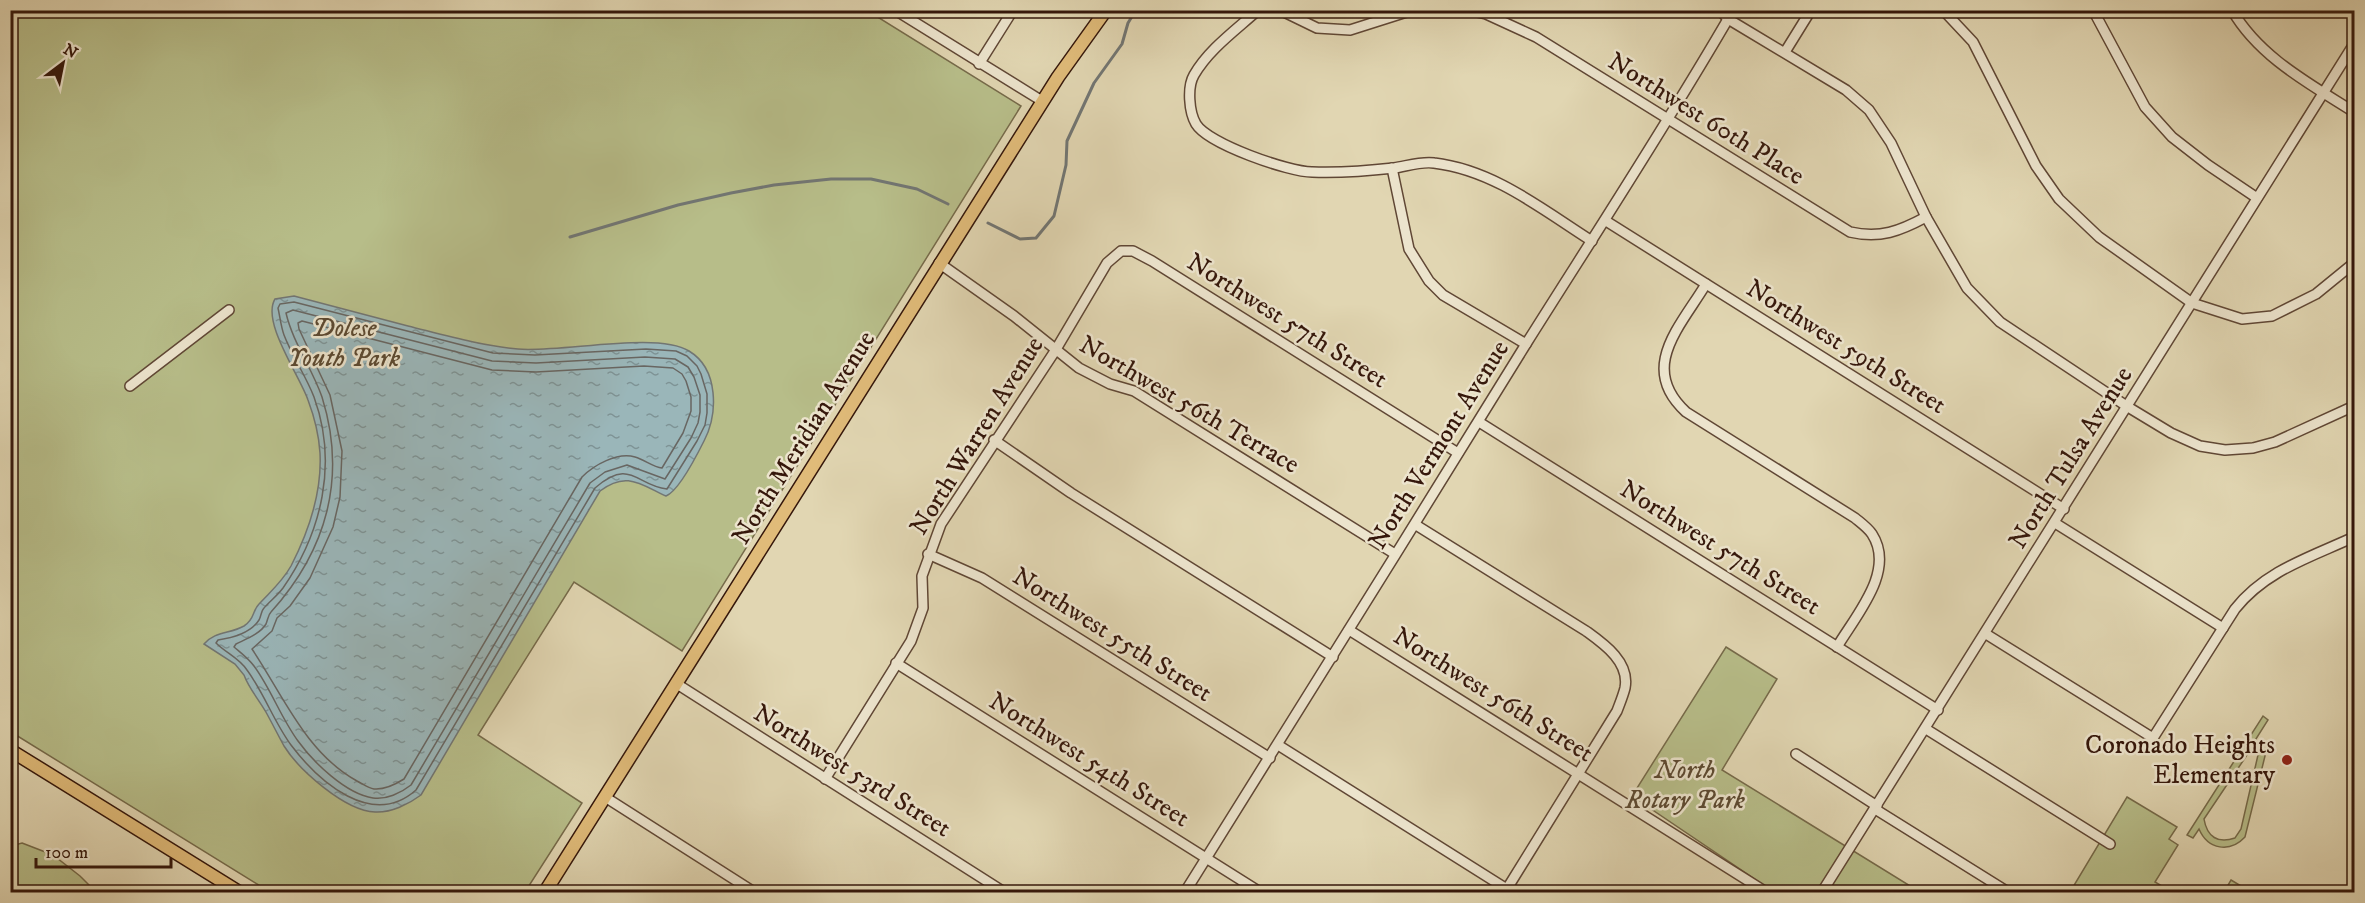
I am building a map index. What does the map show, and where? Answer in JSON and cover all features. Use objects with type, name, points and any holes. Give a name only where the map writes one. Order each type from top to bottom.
[{"type":"main road","name":"North Meridian Avenue","points":[[545,892],[1042,101],[1106,10]]},
{"type":"main road","points":[[10,750],[239,892]]},
{"type":"street","points":[[895,10],[1042,101]]},
{"type":"street","points":[[980,63],[1013,10]]},
{"type":"street","points":[[1258,10],[1209,55],[1193,77],[1190,98],[1197,125],[1218,140],[1250,156],[1281,167],[1310,172],[1392,168],[1432,162],[1459,168],[1500,183],[1592,241]]},
{"type":"street","points":[[1280,10],[1290,17],[1317,27],[1350,30],[1413,10]]},
{"type":"street","name":"Northwest 60th Place","points":[[1467,10],[1486,14],[1536,37],[1850,232],[1866,236],[1886,235],[1926,217]]},
{"type":"street","points":[[1720,10],[1728,19],[1846,90],[1869,110],[1891,143],[1926,217],[1967,288],[2000,322],[2128,407],[2171,433],[2200,446],[2225,450],[2253,448],[2274,442],[2355,406]]},
{"type":"street","points":[[1785,52],[1811,10]]},
{"type":"street","points":[[1943,10],[1973,42],[2036,166],[2059,199],[2099,237],[2192,303],[2242,319],[2271,316],[2316,294],[2355,263]]},
{"type":"street","points":[[2093,10],[2145,107],[2172,137],[2257,198]]},
{"type":"street","points":[[2232,10],[2260,46],[2324,93],[2355,112]]},
{"type":"street","name":"North Vermont Avenue","points":[[1185,892],[1395,554],[1416,525],[1526,344],[1669,121],[1728,19]]},
{"type":"street","name":"North Tulsa Avenue","points":[[1822,892],[2355,44]]},
{"type":"street","points":[[1392,168],[1409,249],[1429,281],[1443,295],[1526,344]]},
{"type":"street","name":"Northwest 59th Street","points":[[1606,221],[2064,509]]},
{"type":"street","name":"North Warren Avenue","points":[[825,779],[911,641],[923,608],[922,576],[928,554],[941,524],[994,440],[1055,351],[1107,263],[1121,251]]},
{"type":"street","name":"Northwest 57th Street","points":[[1121,251],[1132,251],[1152,261],[1458,453]]},
{"type":"street","name":"Northwest 56th Terrace","points":[[939,263],[1014,316],[1079,368],[1110,384],[1134,392],[1395,554]]},
{"type":"street","points":[[1706,284],[1667,349],[1663,368],[1665,383],[1673,400],[1686,412],[1855,518],[1871,531],[1879,547],[1881,565],[1876,583],[1837,647]]},
{"type":"street","points":[[130,386],[230,310]]},
{"type":"street","name":"Northwest 57th Street","points":[[1479,422],[1938,710]]},
{"type":"street","points":[[994,440],[1071,493],[1333,657]]},
{"type":"street","points":[[2055,523],[2223,628]]},
{"type":"street","points":[[1278,745],[1508,891],[1617,711],[1626,685],[1622,667],[1610,649],[1586,632],[1416,525]]},
{"type":"street","points":[[1986,634],[2153,738],[2242,600],[2270,576],[2355,537]]},
{"type":"street","name":"Northwest 55th Street","points":[[928,554],[982,579],[1270,758]]},
{"type":"street","name":"Northwest 56th Street","points":[[1349,630],[1766,892]]},
{"type":"street","name":"Northwest 54th Street","points":[[896,663],[1260,892]]},
{"type":"street","name":"Northwest 53rd Street","points":[[677,684],[1004,892]]},
{"type":"street","points":[[1926,729],[2110,844]]},
{"type":"street","points":[[1796,754],[2008,892]]},
{"type":"street","points":[[605,797],[754,892]]},
{"type":"green space","name":"Dolese Youth Park","points":[[10,11],[868,11],[1021,106],[682,651],[574,582],[478,735],[582,803],[525,892],[270,892],[11,732]]},
{"type":"green space","name":"North Rotary Park","points":[[1726,647],[1777,679],[1722,770],[1920,892],[1774,892],[1632,796]]},
{"type":"green space","points":[[2263,716],[2268,720],[2254,742],[2263,748],[2265,756],[2245,837],[2233,845],[2220,847],[2208,841],[2199,829],[2193,838],[2187,835]],"holes":[[[2251,749],[2256,750],[2258,755],[2241,829],[2235,838],[2229,840],[2214,837],[2205,825],[2204,819]]]},
{"type":"green space","points":[[2127,797],[2177,827],[2169,839],[2178,845],[2155,882],[2172,892],[2070,892]]},
{"type":"green space","points":[[22,843],[53,855],[96,892],[11,892],[11,846]]},
{"type":"green space","points":[[2231,880],[2251,892],[2224,892]]},
{"type":"water","points":[[294,296],[504,348],[536,349],[632,343],[674,345],[689,351],[699,359],[711,380],[713,405],[709,430],[682,480],[666,496],[641,484],[625,481],[609,485],[600,491],[421,795],[405,805],[387,811],[375,812],[350,805],[311,777],[284,746],[244,675],[235,664],[204,644],[213,637],[239,629],[250,621],[257,607],[291,566],[313,511],[320,468],[317,433],[308,400],[283,349],[273,321],[272,309],[275,299]]},
{"type":"waterway","points":[[988,223],[1020,239],[1036,238],[1054,216],[1066,165],[1067,141],[1094,83],[1122,44],[1128,23],[1136,10]]},
{"type":"waterway","points":[[570,237],[678,205],[731,193],[774,185],[831,179],[871,179],[917,189],[948,204]]},
{"type":"place","name":"Coronado Heights Elementary","points":[[2287,760]]}]
